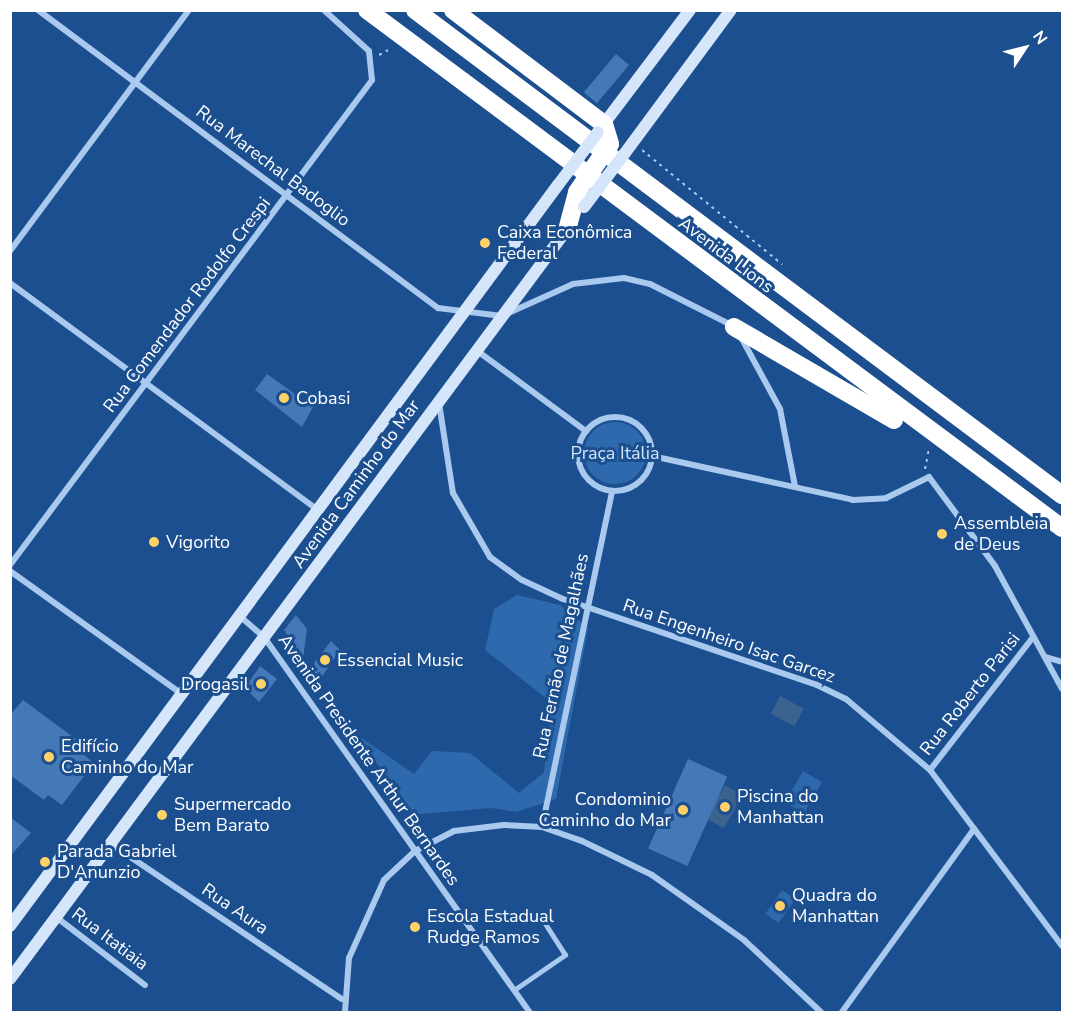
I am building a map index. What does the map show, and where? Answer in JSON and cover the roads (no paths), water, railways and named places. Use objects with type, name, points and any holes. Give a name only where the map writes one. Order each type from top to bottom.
[{"type":"highway","name":"Avenida Lions","points":[[367,10],[977,470],[1062,528]]},
{"type":"highway","name":"Avenida Lions","points":[[415,10],[1062,495]]},
{"type":"highway","points":[[453,10],[609,138],[567,230]]},
{"type":"highway","points":[[734,327],[977,470]]},
{"type":"main road","name":"Avenida Caminho do Mar","points":[[10,926],[467,315],[558,185],[609,138],[690,10]]},
{"type":"main road","name":"Avenida Caminho do Mar","points":[[609,138],[632,143],[731,10]]},
{"type":"main road","name":"Avenida Caminho do Mar","points":[[10,979],[567,230]]},
{"type":"street","name":"Rua Marechal Badoglio","points":[[38,10],[430,303],[467,315],[502,316]]},
{"type":"street","points":[[10,251],[189,10]]},
{"type":"street","name":"Rua Comendador Rodolfo Crespi","points":[[10,564],[288,196],[372,80],[373,59],[360,39],[324,10]]},
{"type":"street","points":[[502,316],[560,288],[611,277],[650,284],[734,327],[780,409],[795,486]]},
{"type":"street","points":[[10,283],[321,512]]},
{"type":"street","points":[[477,350],[586,431]]},
{"type":"street","name":"Rua Engenheiro Isac Garcez","points":[[438,401],[448,477],[477,540],[522,580],[586,607],[817,685],[872,718],[930,770],[1062,946]]},
{"type":"street","points":[[605,418],[628,419],[646,434],[652,456],[644,478],[612,491],[584,474],[578,452],[586,431],[605,418]]},
{"type":"street","points":[[652,456],[871,501],[924,475],[977,539],[1062,689]]},
{"type":"street","name":"Rua Fernão de Magalhães","points":[[542,827],[612,491]]},
{"type":"street","points":[[10,571],[184,696]]},
{"type":"street","name":"Avenida Presidente Arthur Bernardes","points":[[242,618],[264,637],[530,1012]]},
{"type":"street","name":"Rua Roberto Parisi","points":[[930,770],[1034,637]]},
{"type":"street","points":[[1045,657],[1062,662]]},
{"type":"street","points":[[345,1012],[342,999],[349,958],[372,898],[398,864],[415,851],[454,831],[481,825],[542,827],[614,855],[696,902],[820,1012]]},
{"type":"street","points":[[842,1012],[974,829]]},
{"type":"street","name":"Rua Aura","points":[[111,843],[342,999]]},
{"type":"street","name":"Rua Itatiaia","points":[[56,917],[145,985]]},
{"type":"lane","points":[[514,990],[566,955],[540,916]]},
{"type":"place","name":"Caixa Econômica Federal","points":[[485,243]]},
{"type":"place","name":"Cobasi","points":[[284,398]]},
{"type":"place","name":"Assembleia de Deus","points":[[942,534]]},
{"type":"place","name":"Vigorito","points":[[154,542]]},
{"type":"place","name":"Essencial Music","points":[[325,660]]},
{"type":"place","name":"Drogasil","points":[[261,684]]},
{"type":"place","name":"Edifício Caminho do Mar","points":[[49,757]]},
{"type":"place","name":"Piscina do Manhattan","points":[[725,807]]},
{"type":"place","name":"Condominio Caminho do Mar","points":[[683,810]]},
{"type":"place","name":"Supermercado Bem Barato","points":[[162,815]]},
{"type":"place","name":"Parada Gabriel D'Anunzio","points":[[45,862]]},
{"type":"place","name":"Quadra do Manhattan","points":[[780,906]]},
{"type":"place","name":"Escola Estadual Rudge Ramos","points":[[415,927]]},
{"type":"park label","name":"Praça Itália","points":[[615,453]]}]
